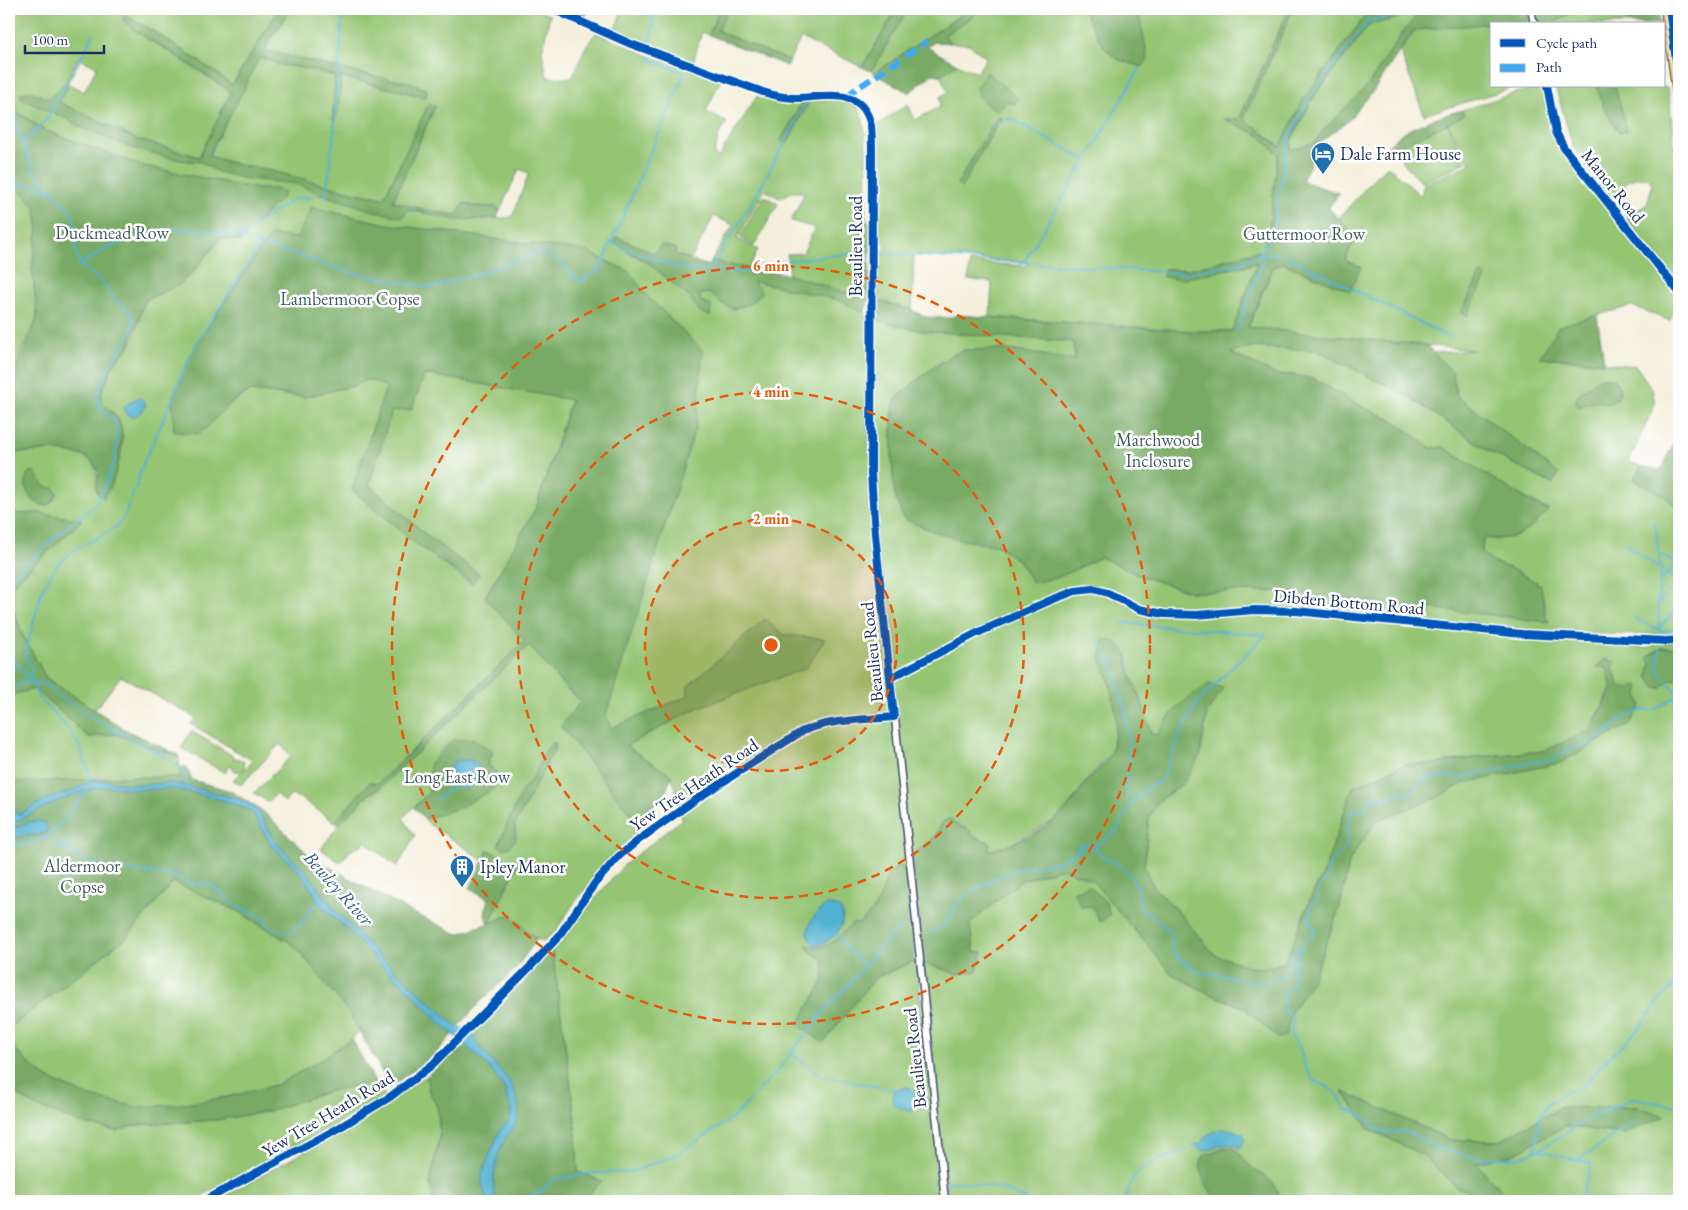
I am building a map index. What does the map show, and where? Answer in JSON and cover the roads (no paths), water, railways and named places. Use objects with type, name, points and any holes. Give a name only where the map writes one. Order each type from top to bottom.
[{"type":"main road","points":[[1665,9],[1679,109]]},
{"type":"street","name":"Beaulieu Road","points":[[552,9],[631,44],[763,92],[784,98],[839,96],[855,101],[868,116],[871,126],[872,153],[870,465],[874,521],[945,1201]]},
{"type":"street","points":[[1531,9],[1534,22]]},
{"type":"street","name":"Manor Road","points":[[1547,88],[1556,132],[1564,148],[1679,292]]},
{"type":"street","name":"Dibden Bottom Road","points":[[890,678],[1000,622],[1068,593],[1087,589],[1108,592],[1131,605],[1151,612],[1175,615],[1254,610],[1296,611],[1522,634],[1666,642],[1679,640]]},
{"type":"street","name":"Yew Tree Heath Road","points":[[204,1201],[337,1130],[390,1097],[432,1065],[559,936],[595,882],[619,856],[704,794],[800,732],[824,724],[894,717]]},
{"type":"water","points":[[137,398],[144,401],[145,407],[138,415],[129,416],[124,411],[125,406]]},
{"type":"water","points":[[457,760],[471,760],[481,769],[466,790],[463,790],[456,783],[450,770],[451,765]]},
{"type":"water","points":[[105,781],[138,785],[178,784],[246,802],[259,812],[277,844],[308,874],[332,907],[378,955],[454,1024],[472,1035],[510,1084],[518,1104],[515,1126],[505,1139],[496,1163],[494,1178],[495,1201],[487,1201],[482,1184],[482,1174],[500,1130],[508,1122],[511,1115],[511,1109],[504,1088],[489,1067],[440,1023],[349,931],[322,907],[301,873],[271,845],[253,813],[227,802],[180,790],[105,787],[87,790],[68,797],[21,820],[15,821],[9,816],[9,799],[13,802],[15,812],[20,814],[45,800],[74,790],[89,782]]},
{"type":"water","points":[[37,821],[46,824],[48,830],[44,834],[9,838],[9,825],[15,827]]},
{"type":"water","points":[[827,905],[841,909],[842,922],[832,938],[814,945],[808,935],[808,929],[813,918]]},
{"type":"water","points":[[911,1088],[915,1093],[914,1110],[910,1112],[894,1105],[892,1102],[895,1090]]},
{"type":"water","points":[[1220,1129],[1229,1129],[1243,1134],[1245,1139],[1239,1149],[1235,1145],[1227,1145],[1205,1151],[1200,1150],[1195,1145],[1201,1143],[1206,1136]]},
{"type":"waterway","points":[[322,196],[326,196],[334,132],[343,9]]},
{"type":"waterway","points":[[632,9],[654,16],[650,46]]},
{"type":"waterway","points":[[1368,21],[1370,9]]},
{"type":"waterway","points":[[1258,255],[1273,232],[1288,141],[1309,98],[1368,22],[1412,11],[1426,12],[1428,9]]},
{"type":"waterway","points":[[23,144],[47,119],[94,34]]},
{"type":"waterway","points":[[239,237],[349,272],[426,287],[482,273],[536,253],[542,253],[554,258],[578,280],[584,281],[589,275],[600,270],[607,255],[609,245],[683,77],[683,72],[650,60],[650,56]]},
{"type":"waterway","points":[[1087,159],[1140,68]]},
{"type":"waterway","points":[[9,99],[23,144],[34,171],[71,212],[76,228],[76,250],[80,265],[100,280],[109,293],[132,314],[133,320],[132,331],[109,367],[97,397],[100,408],[115,422],[117,428],[115,459],[104,490],[94,506],[63,530],[9,580]]},
{"type":"waterway","points":[[709,271],[754,199],[807,102]]},
{"type":"waterway","points":[[993,125],[1010,118],[1086,160],[1024,262]]},
{"type":"waterway","points":[[9,182],[51,189]]},
{"type":"waterway","points":[[81,265],[104,250],[118,244],[163,231],[196,229],[239,237],[293,199],[312,197]]},
{"type":"waterway","points":[[611,243],[672,266],[698,271],[747,272]]},
{"type":"waterway","points":[[30,679],[32,670],[26,661],[26,651],[42,590],[55,568],[70,553],[116,527],[124,517],[138,482],[140,471],[195,346],[260,244]]},
{"type":"waterway","points":[[876,254],[1184,273],[1243,263],[1250,257],[1280,253]]},
{"type":"waterway","points":[[754,272],[756,272],[759,266],[786,261],[866,254]]},
{"type":"waterway","points":[[1237,331],[1265,254]]},
{"type":"waterway","points":[[1286,256],[1449,337]]},
{"type":"waterway","points":[[1655,523],[1661,570],[1658,604],[1660,631],[1679,629]]},
{"type":"waterway","points":[[1625,544],[1679,582]]},
{"type":"waterway","points":[[1660,554],[1679,565]]},
{"type":"waterway","points":[[1661,580],[1679,560]]},
{"type":"waterway","points":[[1669,571],[1679,577]]},
{"type":"waterway","points":[[1659,602],[1679,583]]},
{"type":"waterway","points":[[1660,627],[1679,607]]},
{"type":"waterway","points":[[1634,618],[1659,630]]},
{"type":"waterway","points":[[1099,641],[1112,665],[1124,704],[1129,744],[1127,790],[1133,804],[1151,785],[1158,783],[1162,779],[1183,729],[1198,702],[1266,635],[1122,623]]},
{"type":"waterway","points":[[1660,648],[1659,673],[1674,688],[1676,698]]},
{"type":"waterway","points":[[9,653],[31,680],[38,697],[65,725],[79,745],[93,783]]},
{"type":"waterway","points":[[9,687],[32,681],[47,686],[66,701],[108,727],[168,758],[185,773],[187,787]]},
{"type":"waterway","points":[[1655,710],[1673,698],[1679,698]]},
{"type":"waterway","points":[[931,931],[945,925],[949,921],[959,902],[964,897],[994,879],[1026,867],[1055,863],[1084,848],[1094,848],[1104,858],[1119,865],[1130,875],[1138,888],[1140,907],[1162,924],[1171,934],[1173,952],[1191,967],[1204,973],[1224,975],[1254,982],[1275,979],[1284,975],[1299,947],[1315,933],[1314,925],[1308,920],[1311,913],[1310,905],[1317,901],[1319,887],[1326,880],[1330,863],[1341,853],[1349,839],[1345,828],[1350,821],[1352,811],[1366,809],[1371,798],[1386,799],[1398,793],[1408,795],[1429,778],[1441,776],[1461,777],[1510,768],[1530,762],[1555,759],[1566,751],[1590,744],[1625,717],[1642,710],[1651,710]]},
{"type":"waterway","points":[[437,799],[457,784]]},
{"type":"waterway","points":[[9,845],[37,841],[47,836],[63,822],[86,791]]},
{"type":"waterway","points":[[1077,850],[1080,844],[1096,845],[1117,830],[1127,810],[1133,804]]},
{"type":"waterway","points":[[58,850],[63,848],[64,842]]},
{"type":"waterway","points":[[56,843],[86,861],[104,867],[171,875],[194,883],[211,885],[239,908],[256,914],[276,931],[290,932],[301,924],[313,906],[321,904]]},
{"type":"waterway","points":[[517,1201],[540,1192],[552,1180],[593,1173],[631,1172],[676,1155],[734,1117],[776,1073],[815,1022],[900,926]]},
{"type":"waterway","points":[[837,934],[845,946],[865,965]]},
{"type":"waterway","points":[[1301,948],[1294,969],[1293,985],[1284,993],[1284,1010],[1293,1018],[1291,1036],[1300,1048],[1306,1069],[1313,1080],[1328,1087],[1338,1095],[1345,1109],[1357,1112],[1373,1126],[1387,1133],[1405,1131],[1435,1146],[1479,1158],[1521,1157],[1539,1150],[1587,1120],[1633,1098],[1679,1107]]},
{"type":"waterway","points":[[1534,1151],[1540,1116],[1546,1106],[1567,1092],[1580,1089],[1643,1024],[1658,1002],[1679,980]]},
{"type":"waterway","points":[[791,1053],[820,1075],[895,1090]]},
{"type":"waterway","points":[[1577,1160],[1635,1121]]},
{"type":"waterway","points":[[1123,1201],[1128,1195],[1131,1181],[1136,1174],[1147,1166],[1186,1149]]},
{"type":"waterway","points":[[1539,1150],[1591,1164],[1580,1201]]},
{"type":"waterway","points":[[945,1182],[964,1182],[988,1186],[1030,1201]]},
{"type":"place","name":"Dale Farm House","points":[[1323,175]]},
{"type":"place","name":"Ipley Manor","points":[[462,888]]},
{"type":"park label","name":"Duckmead Row","points":[[112,233]]},
{"type":"park label","name":"Guttermoor Row","points":[[1304,234]]},
{"type":"park label","name":"Lambermoor Copse","points":[[350,299]]},
{"type":"park label","name":"Marchwood Inclosure","points":[[1158,450]]},
{"type":"park label","name":"Long East Row","points":[[457,777]]},
{"type":"park label","name":"Aldermoor Copse","points":[[82,876]]},
{"type":"water label","name":"Bewley River","points":[[339,888]]}]
